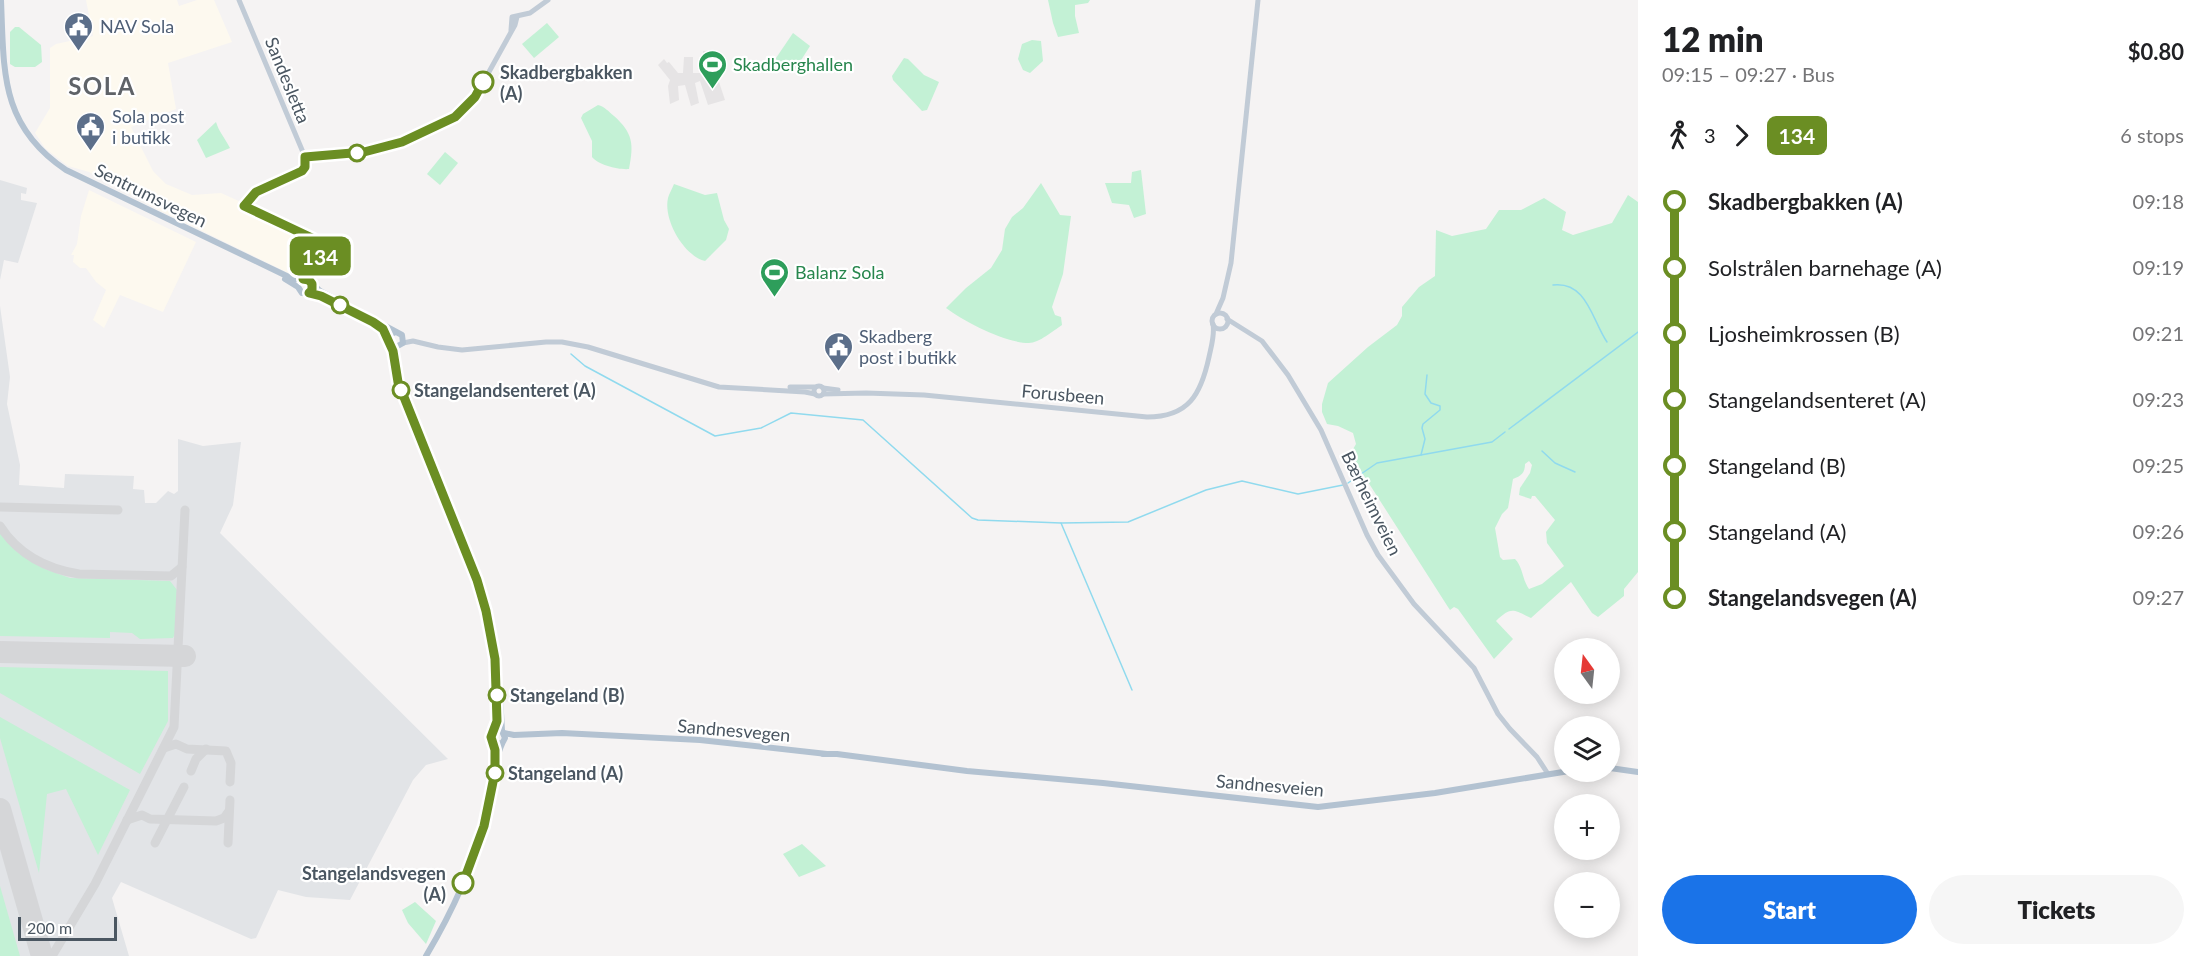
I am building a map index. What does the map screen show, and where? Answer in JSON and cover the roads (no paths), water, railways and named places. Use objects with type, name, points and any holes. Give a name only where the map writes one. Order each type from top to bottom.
[{"type":"main road","name":"Sentrumsvegen","points":[[1,0],[4,76],[9,98],[24,130],[35,145],[66,170],[301,282]]},
{"type":"main road","name":"Sandesletta","points":[[239,0],[305,157]]},
{"type":"main road","points":[[312,238],[324,249],[332,249],[333,244],[330,241],[312,238],[244,206],[256,192],[302,171],[305,167],[305,157],[378,149],[402,142],[449,121],[475,97],[511,31],[514,17],[535,11],[548,0]]},
{"type":"main road","name":"Forusbeen","points":[[402,344],[413,341],[446,349],[480,349],[546,342],[569,343],[712,385],[815,390],[818,386],[823,391],[924,395],[1147,417],[1162,416],[1182,409],[1196,396],[1204,377],[1212,343],[1213,318],[1222,298],[1233,244],[1258,0]]},
{"type":"main road","name":"Sentrumsvegen","points":[[0,70],[2,85],[13,118],[33,147],[56,167],[82,182],[265,269],[301,282],[309,280],[312,284],[399,333]]},
{"type":"main road","points":[[309,293],[325,241]]},
{"type":"main road","points":[[301,282],[314,268],[324,249]]},
{"type":"main road","name":"Sentrumsvegen","points":[[301,282],[302,293],[321,296],[373,322],[383,329],[390,343]]},
{"type":"main road","name":"Forusbeen","points":[[1212,343],[1216,334],[1223,327],[1226,317],[1222,298]]},
{"type":"main road","points":[[1216,314],[1222,313],[1226,317]]},
{"type":"main road","name":"Bærheimveien","points":[[1226,317],[1265,345],[1302,396],[1321,430],[1367,535],[1391,574],[1414,604],[1474,668],[1498,714],[1537,757],[1548,774]]},
{"type":"main road","points":[[1213,324],[1216,327],[1240,328]]},
{"type":"main road","points":[[395,358],[402,344],[399,333],[391,334],[390,343],[395,358],[398,382],[477,580],[486,611],[499,678],[503,732],[503,742],[488,813],[474,856],[426,956]]},
{"type":"main road","name":"Forusbeen","points":[[399,333],[438,344],[480,349]]},
{"type":"main road","points":[[390,343],[396,347],[402,344]]},
{"type":"main road","points":[[495,659],[497,713],[491,737],[495,750],[495,772]]},
{"type":"main road","name":"Sandnesvegen","points":[[493,732],[514,735],[551,733],[699,740],[913,767]]},
{"type":"main road","name":"Sandnesvegen","points":[[493,742],[551,733]]},
{"type":"main road","name":"Sandnesveien","points":[[823,754],[967,771]]},
{"type":"main road","name":"Sandnesveien","points":[[913,767],[1083,781],[1322,807],[1435,793],[1554,773]]},
{"type":"main road","points":[[1620,769],[1638,772]]},
{"type":"waterway","points":[[1553,285],[1564,285],[1581,295],[1607,342]]},
{"type":"waterway","points":[[1509,429],[1638,332]]},
{"type":"waterway","points":[[571,354],[585,366],[715,436],[761,428],[791,413],[863,420],[972,518],[978,520],[1061,523],[1128,522],[1206,490],[1242,481],[1298,494],[1343,485]]},
{"type":"waterway","points":[[1421,455],[1425,439],[1423,424],[1440,410],[1440,406],[1431,403],[1425,394],[1427,375]]},
{"type":"waterway","points":[[1348,483],[1377,463],[1492,442],[1505,432]]},
{"type":"waterway","points":[[1542,451],[1555,463],[1575,472]]},
{"type":"waterway","points":[[1061,523],[1132,690]]},
{"type":"place","name":"NAV Sola","points":[[79,52]]},
{"type":"place","name":"Skadbergbakken (A)","points":[[483,82]]},
{"type":"place","name":"Skadberghallen","points":[[712,90]]},
{"type":"place","name":"Sola post i butikk","points":[[91,152]]},
{"type":"place","name":"Balanz Sola","points":[[774,298]]},
{"type":"place","name":"Skadberg post i butikk","points":[[838,372]]},
{"type":"place","name":"Stangelandsenteret (A)","points":[[401,390]]},
{"type":"place","name":"Stangeland (B)","points":[[497,695]]},
{"type":"place","name":"Stangeland (A)","points":[[495,773]]},
{"type":"place","name":"Stangelandsvegen (A)","points":[[463,883]]},
{"type":"district","name":"SOLA","points":[[102,85]]}]
